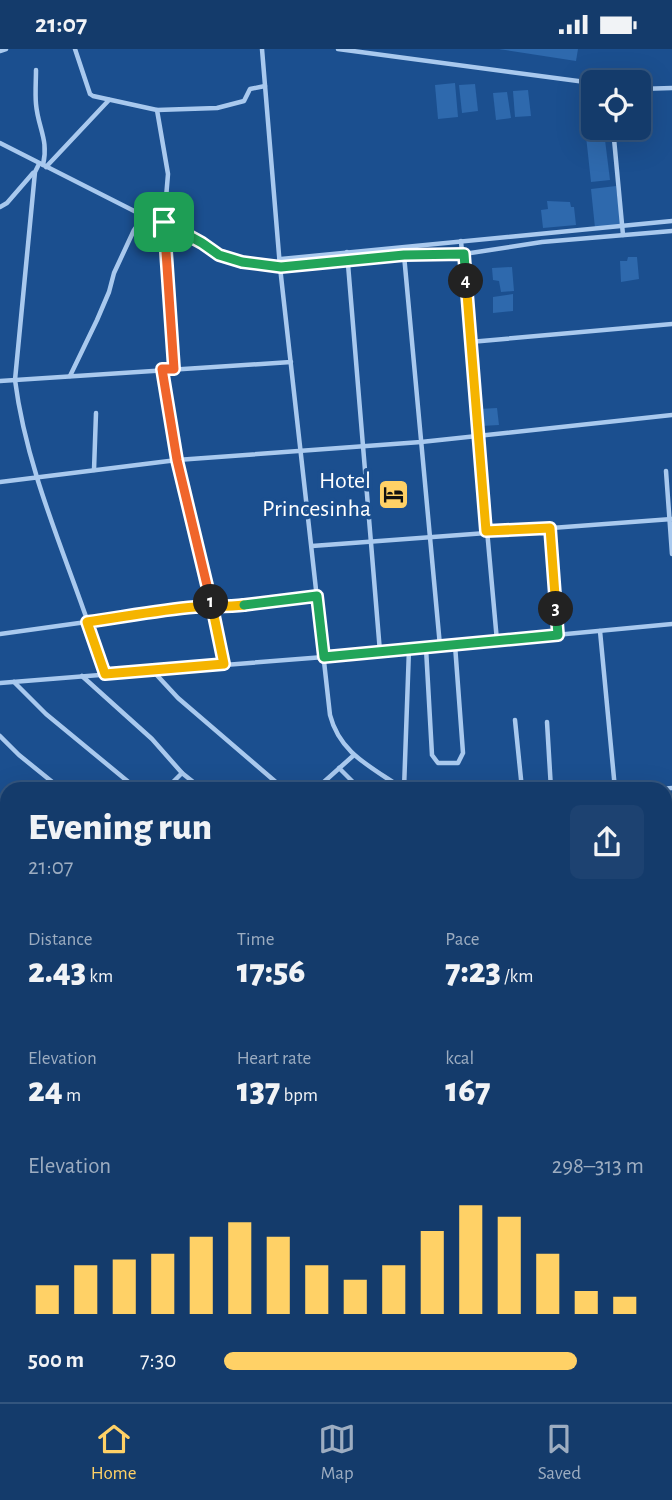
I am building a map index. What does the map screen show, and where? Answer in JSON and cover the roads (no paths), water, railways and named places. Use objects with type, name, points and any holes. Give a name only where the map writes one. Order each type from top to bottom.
[{"type":"street","points":[[0,51],[6,49]]},
{"type":"street","points":[[75,49],[90,94],[157,110],[217,109],[240,103],[250,89],[265,86]]},
{"type":"street","points":[[262,49],[281,259],[278,266],[333,729],[354,755],[394,782]]},
{"type":"street","points":[[338,49],[581,81]]},
{"type":"street","points":[[36,70],[36,103],[46,139],[43,165]]},
{"type":"street","points":[[651,89],[672,88]]},
{"type":"street","points":[[0,207],[110,100]]},
{"type":"street","points":[[157,110],[168,174],[164,222],[174,369]]},
{"type":"street","points":[[614,140],[623,235]]},
{"type":"street","points":[[0,143],[144,216],[164,222],[219,255],[242,262],[278,266],[404,255],[464,254],[542,242],[672,230]]},
{"type":"street","points":[[46,152],[54,156]]},
{"type":"street","points":[[35,172],[15,380],[23,430],[37,477],[105,674]]},
{"type":"street","points":[[70,376],[109,292],[114,273],[134,230],[144,216]]},
{"type":"street","points":[[281,259],[672,221]]},
{"type":"street","points":[[461,241],[497,641]]},
{"type":"street","points":[[347,252],[380,652]]},
{"type":"street","points":[[404,255],[440,646]]},
{"type":"street","points":[[470,341],[672,324]]},
{"type":"street","points":[[0,381],[290,362]]},
{"type":"street","points":[[162,369],[177,460],[224,664]]},
{"type":"street","points":[[94,470],[96,413]]},
{"type":"street","points":[[0,482],[177,460],[421,442],[672,415]]},
{"type":"street","points":[[666,471],[672,554]]},
{"type":"street","points":[[312,546],[671,519]]},
{"type":"street","points":[[550,528],[558,635]]},
{"type":"street","points":[[0,634],[212,606],[224,607],[317,596]]},
{"type":"street","points":[[0,683],[324,657],[672,624]]},
{"type":"street","points":[[600,631],[614,782]]},
{"type":"street","points":[[426,647],[432,755],[438,763],[458,763],[463,753],[455,645]]},
{"type":"street","points":[[404,782],[409,649]]},
{"type":"street","points":[[153,671],[178,698],[276,782]]},
{"type":"street","points":[[82,676],[152,739],[193,782]]},
{"type":"street","points":[[14,682],[46,714],[129,782]]},
{"type":"street","points":[[515,720],[522,782]]},
{"type":"street","points":[[547,722],[551,782]]},
{"type":"street","points":[[0,736],[52,782]]},
{"type":"street","points":[[324,782],[354,755]]},
{"type":"street","points":[[339,768],[353,782]]},
{"type":"street","points":[[173,782],[182,773]]},
{"type":"place","name":"Hotel Princesinha","points":[[394,494]]}]
